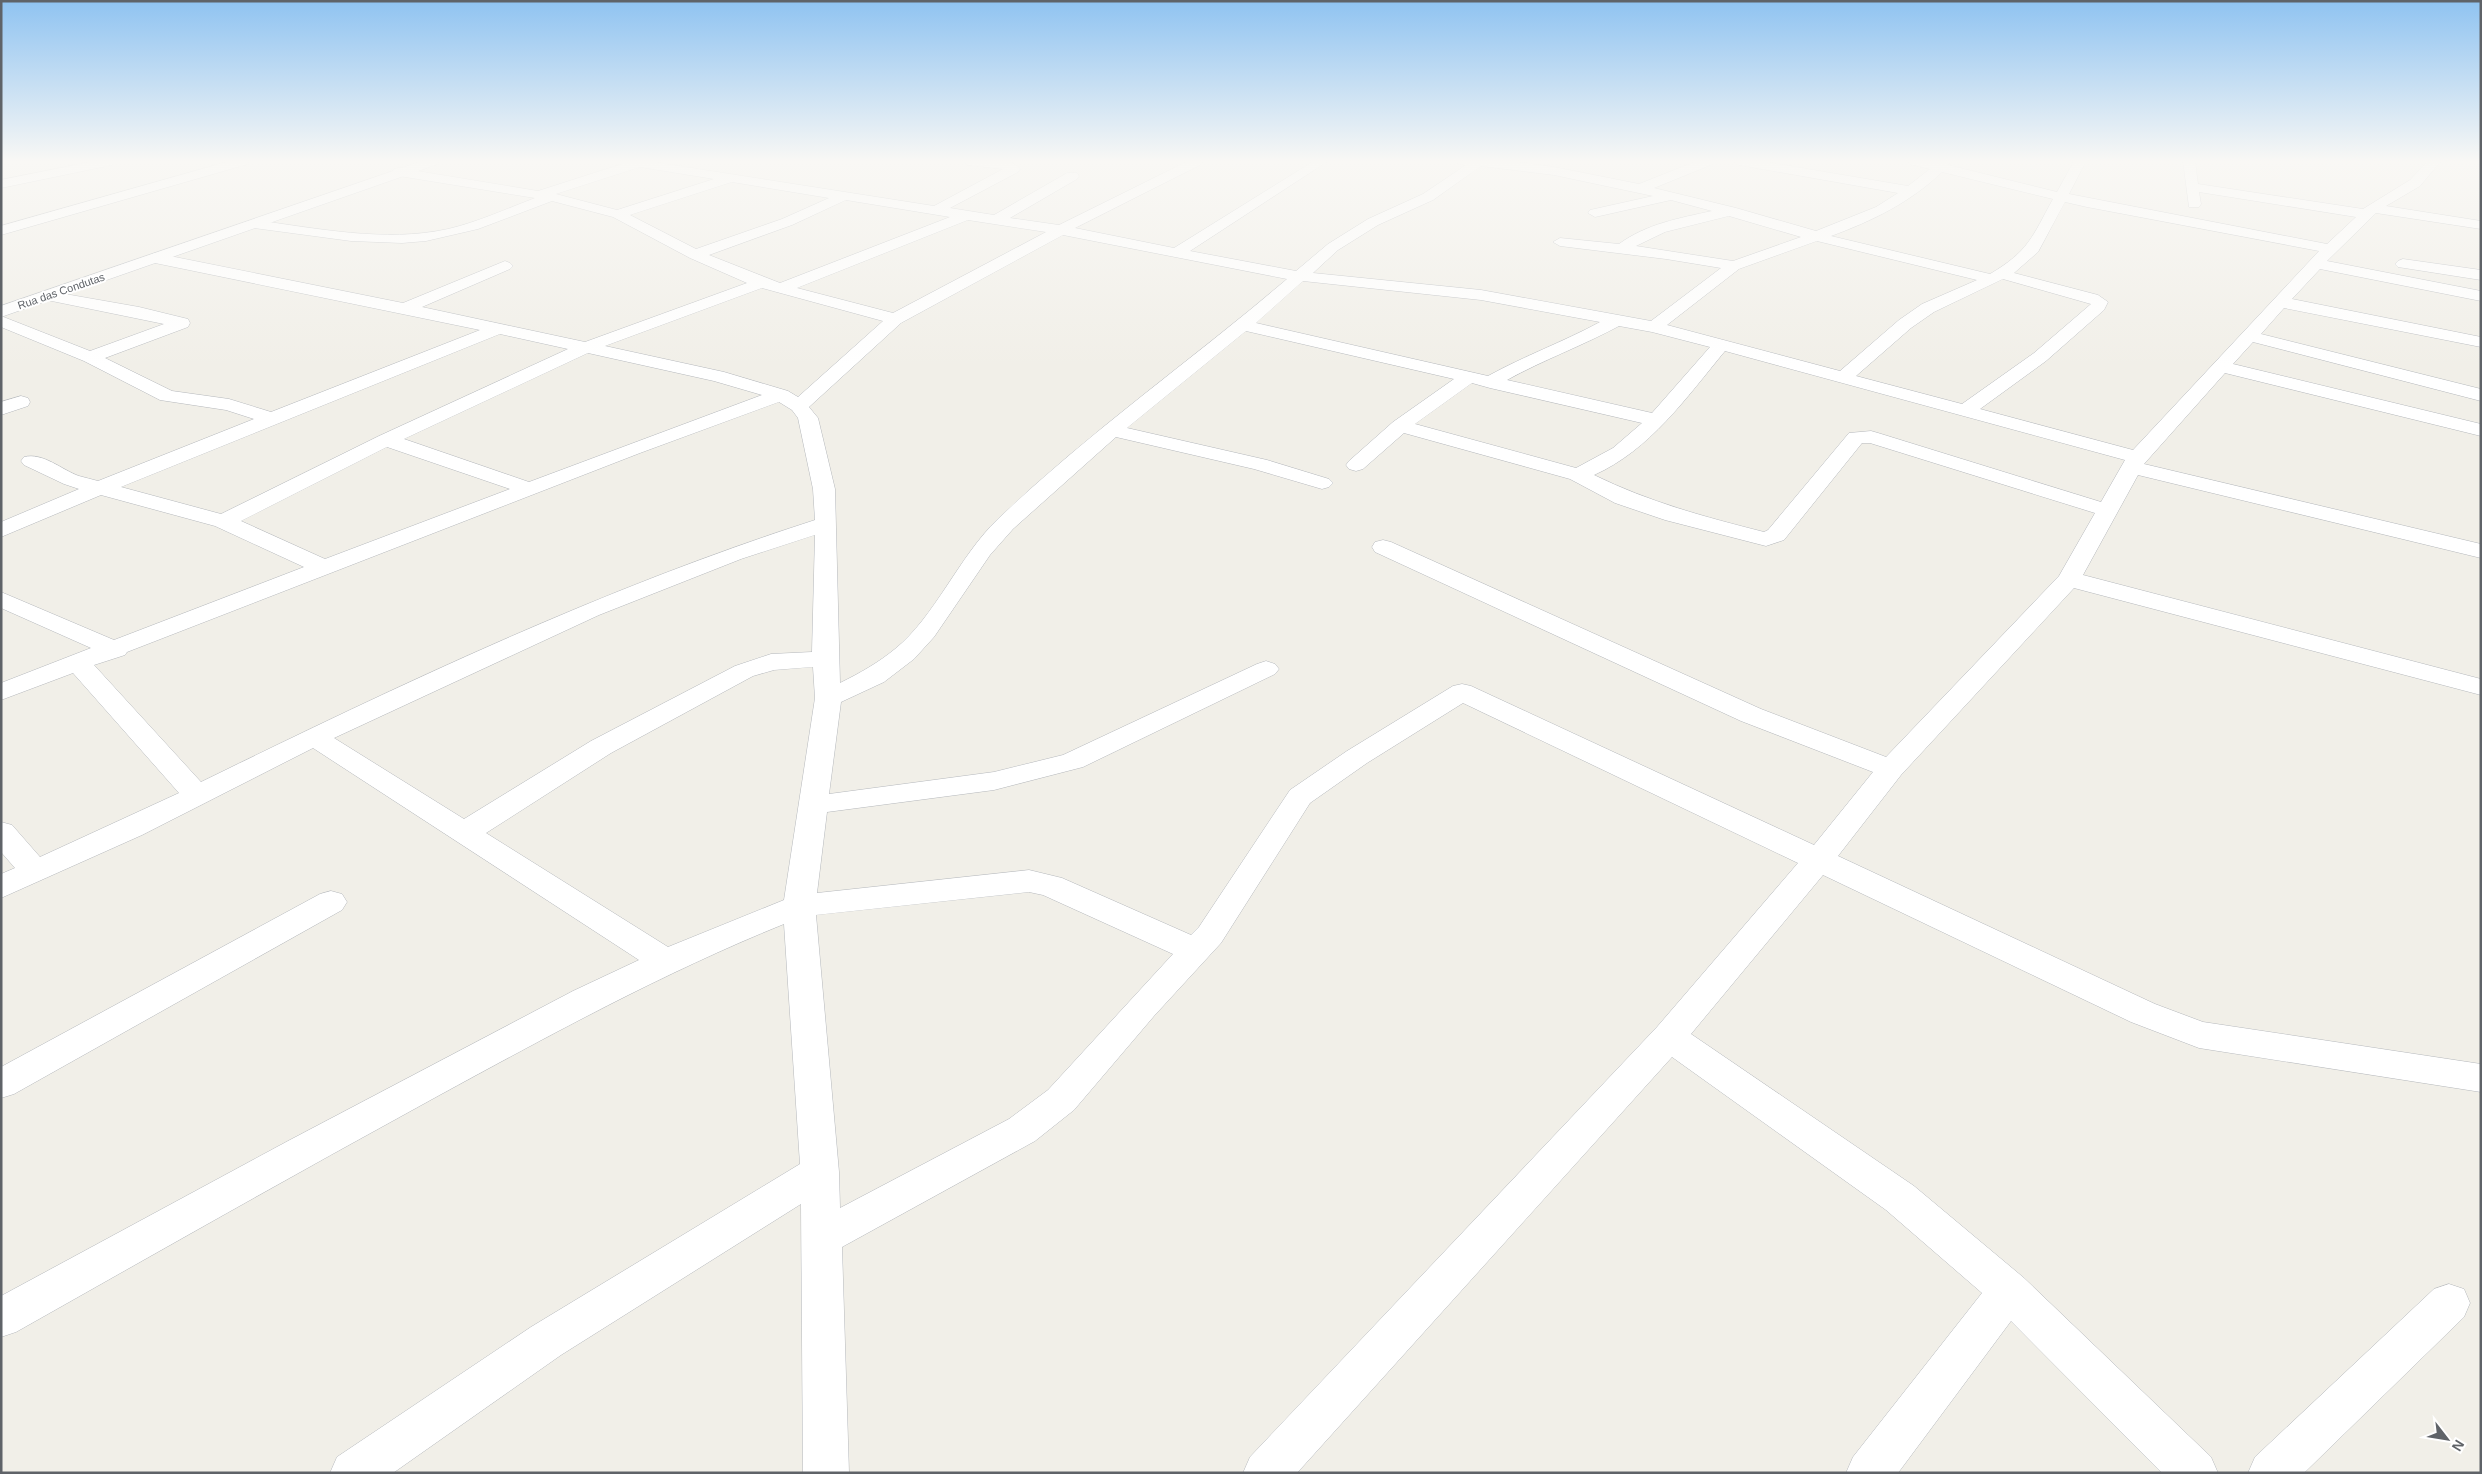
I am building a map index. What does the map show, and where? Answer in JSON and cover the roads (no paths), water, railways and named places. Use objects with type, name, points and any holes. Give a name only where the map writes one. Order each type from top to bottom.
[{"type":"street","name":"Rua das Condutas","points":[[1,312],[237,230]]},
{"type":"street","points":[[300,230],[342,235],[426,237],[455,230]]},
{"type":"street","points":[[648,230],[695,255],[761,284],[895,319]]},
{"type":"street","points":[[695,255],[765,230]]},
{"type":"street","points":[[780,289],[930,230]]},
{"type":"street","points":[[1,692],[116,650],[530,489],[790,400],[871,343],[895,319],[1061,230],[1297,276],[1480,295],[1654,327],[1966,410],[2134,462],[2481,551]]},
{"type":"street","points":[[1176,253],[1213,230]]},
{"type":"street","points":[[828,698],[875,676],[905,654],[925,632],[982,550],[1005,524],[1112,430],[1243,325],[1332,247],[1360,230]]},
{"type":"street","points":[[1624,248],[1633,240],[1663,230]]},
{"type":"street","points":[[1796,230],[2092,298],[2100,302],[2098,306],[2040,357],[1966,410]]},
{"type":"street","points":[[1654,327],[1734,266],[1832,230]]},
{"type":"street","points":[[1843,378],[1904,324],[1928,308],[1997,277],[2017,264],[2033,249],[2043,230]]},
{"type":"street","points":[[2223,230],[2481,296]]},
{"type":"street","points":[[1266,1473],[1669,1037],[1820,859],[1891,769],[2069,579],[2134,462],[2220,366],[2351,230]]},
{"type":"street","points":[[1560,242],[1624,248],[1734,266]]},
{"type":"street","points":[[2325,255],[2380,260],[2481,275]]},
{"type":"street","points":[[154,258],[405,308],[718,376],[790,400],[808,418],[824,489],[826,524],[825,659],[828,698],[799,906],[820,1172],[823,1237],[826,1473]]},
{"type":"street","points":[[405,308],[505,266]]},
{"type":"street","points":[[223,521],[386,440],[584,348],[653,321],[761,284]]},
{"type":"street","points":[[48,296],[139,312],[182,323],[90,356]]},
{"type":"street","points":[[2280,302],[2481,342]]},
{"type":"street","points":[[1490,382],[1526,362],[1582,339],[1616,320]]},
{"type":"street","points":[[1,321],[90,356],[167,396],[229,405],[272,418]]},
{"type":"street","points":[[1243,325],[1655,420]]},
{"type":"street","points":[[1,530],[99,488],[497,329]]},
{"type":"street","points":[[2249,336],[2481,395]]},
{"type":"street","points":[[1576,475],[1604,465],[1640,438],[1720,345]]},
{"type":"street","points":[[2220,366],[2481,430]]},
{"type":"street","points":[[1356,465],[1400,426],[1467,378]]},
{"type":"street","points":[[1,409],[21,402]]},
{"type":"street","points":[[1400,426],[1576,475],[1616,495],[1664,512],[1766,539],[1776,535],[1856,437],[1863,436],[2106,510]]},
{"type":"street","points":[[1112,430],[1260,464],[1322,482]]},
{"type":"street","points":[[386,440],[530,489]]},
{"type":"street","points":[[31,461],[71,480],[223,521],[325,568]]},
{"type":"street","points":[[1,887],[131,828],[314,737],[590,610],[732,554],[826,524]]},
{"type":"street","points":[[1383,547],[1751,714],[1891,769]]},
{"type":"street","points":[[2069,579],[2481,687]]},
{"type":"street","points":[[1,599],[116,650]]},
{"type":"street","points":[[465,832],[601,747],[744,671],[771,662],[825,659]]},
{"type":"street","points":[[78,663],[197,796]]},
{"type":"street","points":[[813,805],[994,780],[1073,761],[1127,738],[1266,669]]},
{"type":"street","points":[[823,1237],[1022,1130],[1061,1100],[1195,950],[1210,936],[1300,796],[1357,757],[1462,692],[1820,859],[2143,1013],[2199,1036],[2481,1078]]},
{"type":"street","points":[[314,737],[666,962]]},
{"type":"street","points":[[1,832],[35,871]]},
{"type":"street","points":[[1,1318],[301,1152],[585,1000],[708,942],[799,906],[1029,881],[1051,886],[1195,950]]},
{"type":"street","points":[[1,1084],[331,902]]},
{"type":"street","points":[[1669,1037],[1900,1198],[2009,1291],[2195,1473]]},
{"type":"street","points":[[353,1473],[546,1341],[820,1172]]},
{"type":"street","points":[[1869,1473],[2009,1291]]},
{"type":"street","points":[[2271,1473],[2449,1303]]}]
